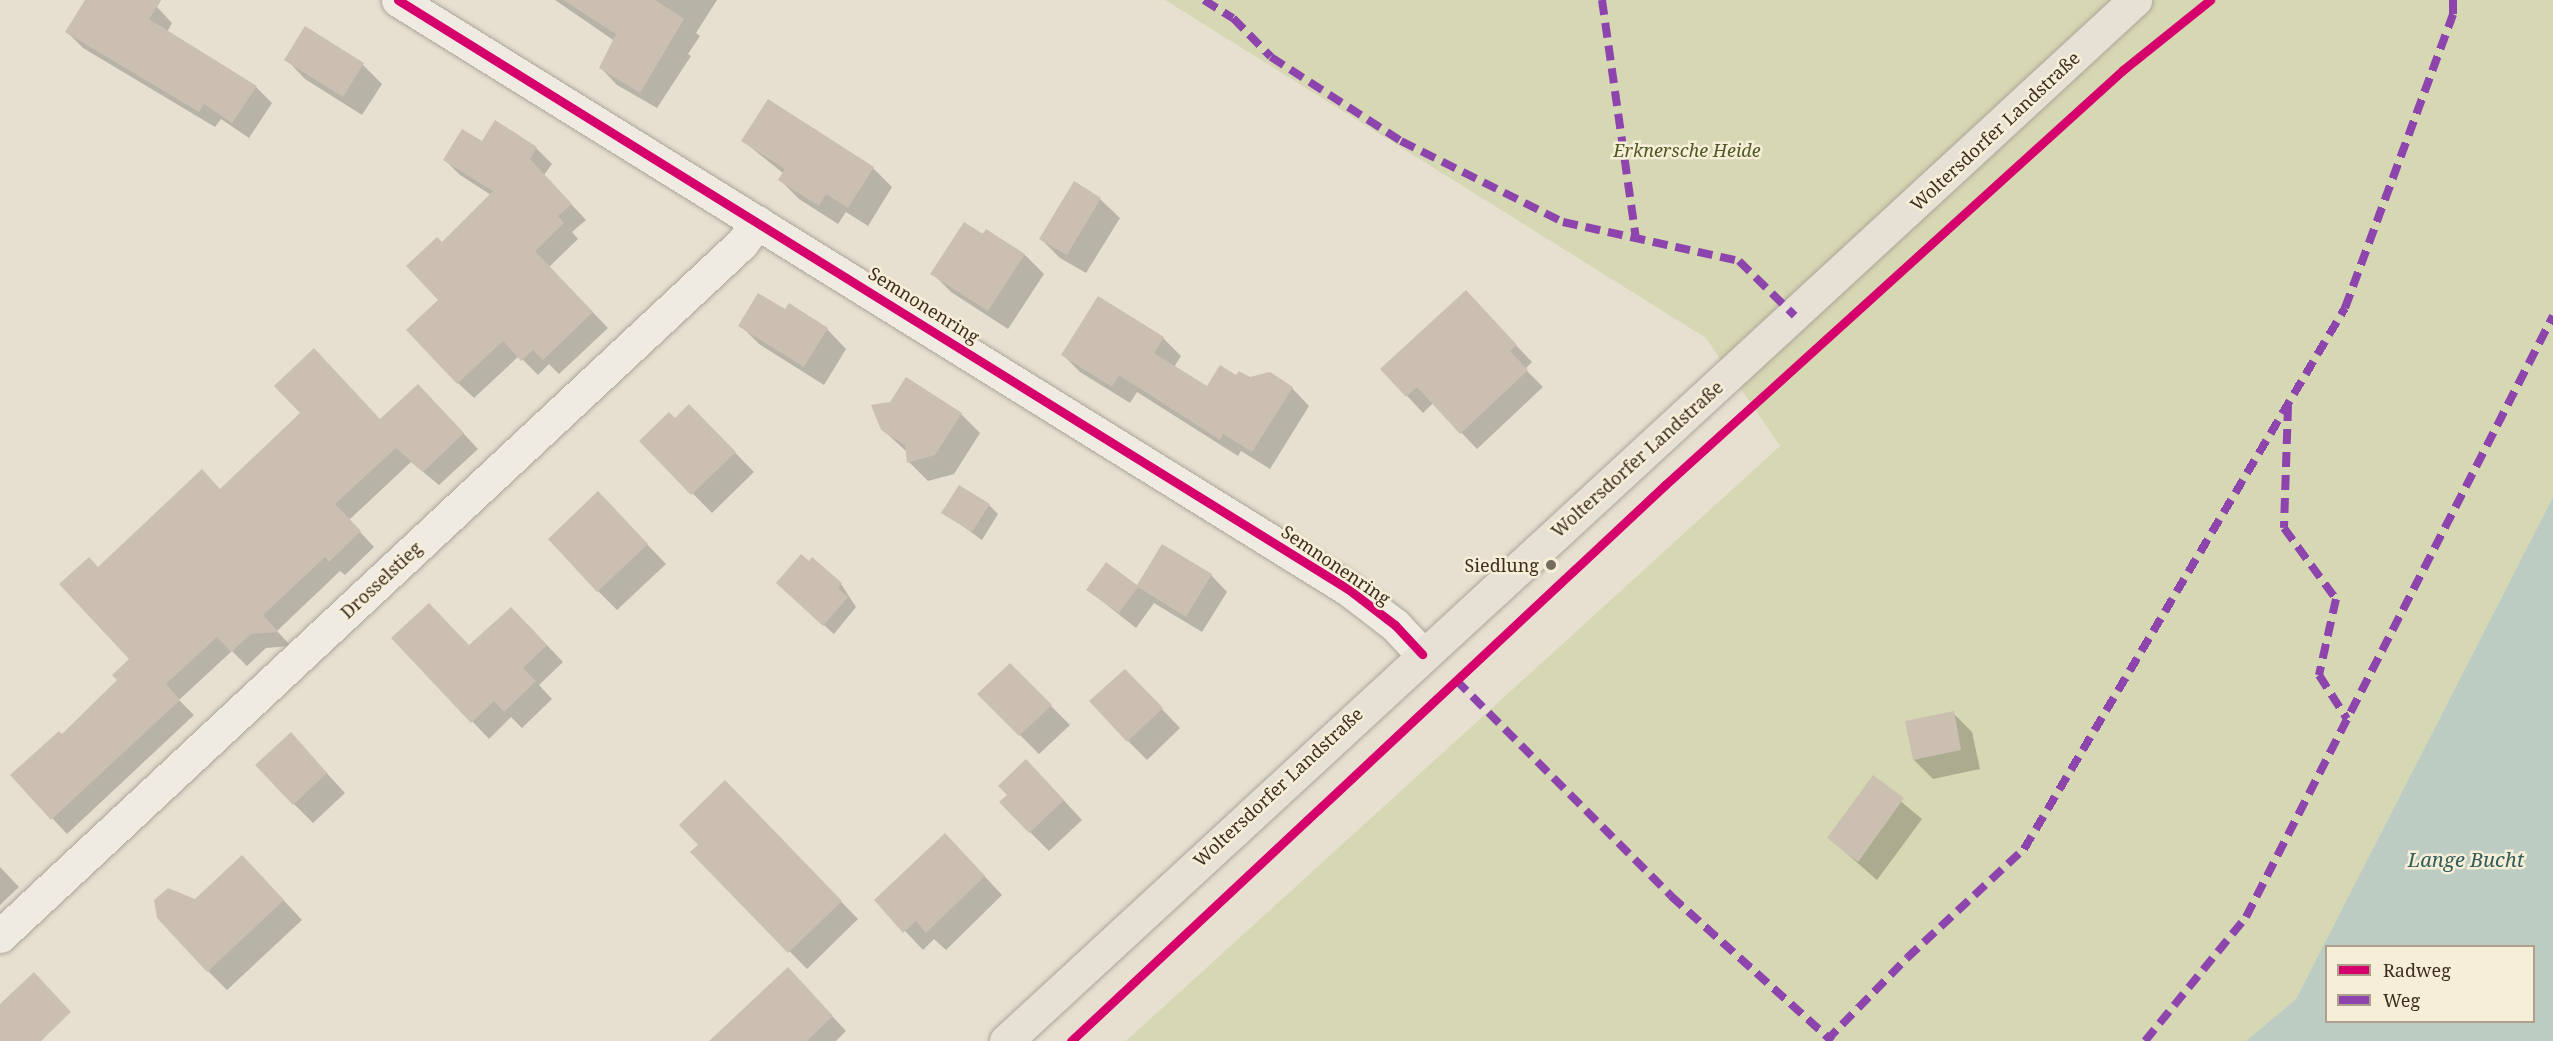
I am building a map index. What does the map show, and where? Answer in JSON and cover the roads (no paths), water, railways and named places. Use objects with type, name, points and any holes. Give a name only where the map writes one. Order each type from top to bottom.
[{"type":"main road","name":"Woltersdorfer Landstraße","points":[[1006,1041],[1422,654],[1713,392],[2135,0]]},
{"type":"street","name":"Semnonenring","points":[[398,0],[1348,589],[1395,625],[1422,654]]},
{"type":"street","name":"Drosselstieg","points":[[0,936],[742,243],[758,222]]},
{"type":"water","name":"Lange Bucht","points":[[2553,497],[2553,1041],[2246,1041],[2296,999]]},
{"type":"place","name":"Siedlung","points":[[1551,565]]},
{"type":"park label","name":"Erknersche Heide","points":[[1687,150]]}]
